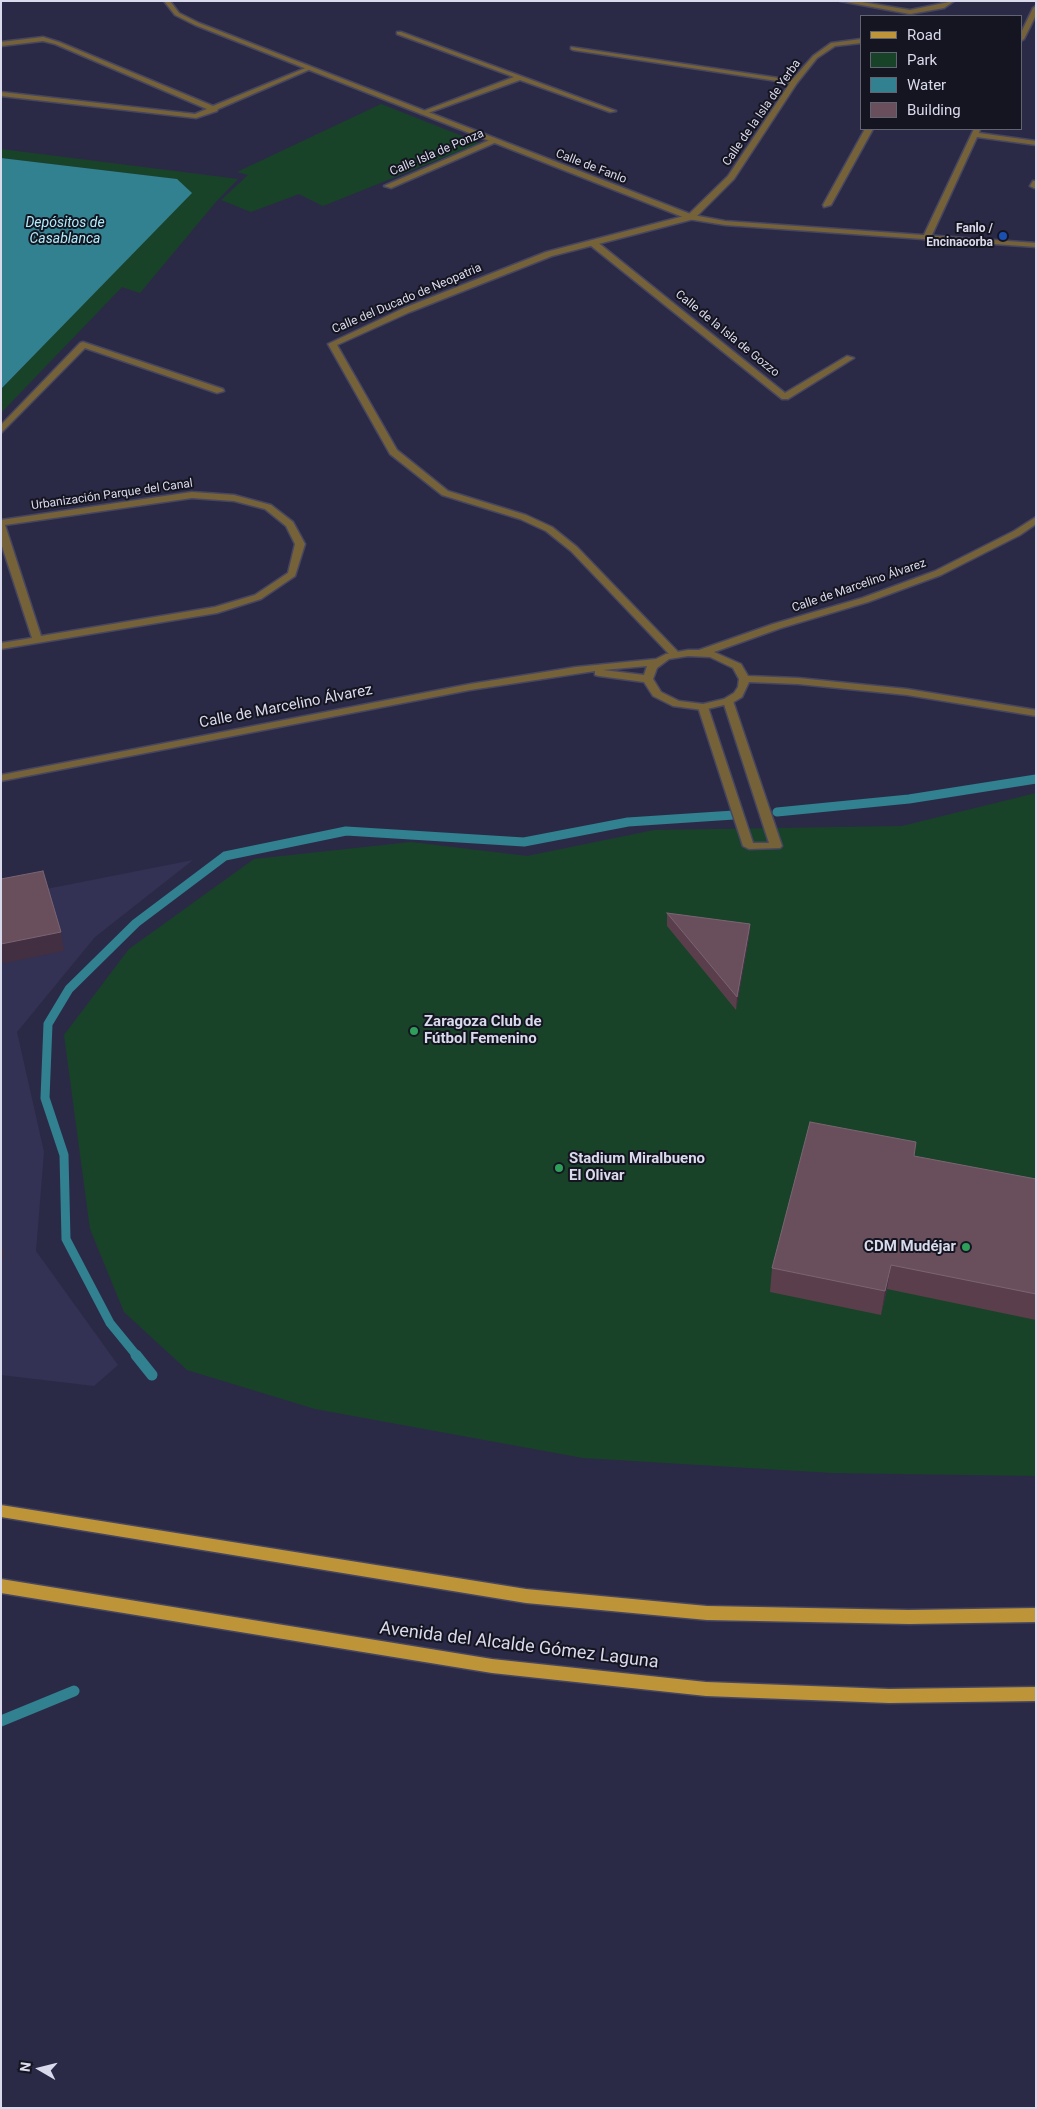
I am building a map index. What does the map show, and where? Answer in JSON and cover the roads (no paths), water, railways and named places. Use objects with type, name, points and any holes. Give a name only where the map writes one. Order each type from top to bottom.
[{"type":"main road","points":[[1,1511],[526,1596],[707,1613],[909,1617],[1036,1615]]},
{"type":"main road","name":"Avenida del Alcalde Gómez Laguna","points":[[1,1586],[492,1666],[706,1690],[889,1696],[1036,1694]]},
{"type":"street","name":"Calle de Fanlo","points":[[168,1],[174,12],[188,20],[691,217],[726,223],[1036,245]]},
{"type":"street","points":[[843,1],[910,12],[942,8],[951,1]]},
{"type":"street","points":[[1022,36],[1036,8]]},
{"type":"street","points":[[399,33],[612,111]]},
{"type":"street","points":[[1,44],[43,39],[58,43],[215,110]]},
{"type":"street","name":"Calle de la Isla de Yerba","points":[[691,217],[722,187],[741,164],[794,82],[825,48],[837,43],[860,41]]},
{"type":"street","points":[[573,48],[794,82]]},
{"type":"street","points":[[1,94],[201,116],[310,68]]},
{"type":"street","points":[[423,113],[519,78]]},
{"type":"street","points":[[827,204],[868,130]]},
{"type":"street","points":[[927,237],[976,132],[1036,143]]},
{"type":"street","name":"Calle Isla de Ponza","points":[[388,186],[495,141]]},
{"type":"street","name":"Calle del Ducado de Neopatria","points":[[675,654],[574,548],[549,529],[523,517],[444,493],[393,452],[332,344],[482,280],[549,254],[691,217]]},
{"type":"street","name":"Calle de la Isla de Gozzo","points":[[593,243],[785,397],[850,358]]},
{"type":"street","points":[[1,430],[83,345],[220,391]]},
{"type":"street","name":"Urbanización Parque del Canal","points":[[1,523],[192,495],[234,498],[268,507],[290,524],[300,544],[292,574],[258,597],[217,610],[1,646]]},
{"type":"street","name":"Calle de Marcelino Álvarez","points":[[1,778],[470,687],[576,670],[658,662],[675,654],[701,653],[865,600],[938,573],[1017,533],[1036,520]]},
{"type":"street","points":[[1,527],[37,639]]},
{"type":"street","points":[[658,662],[649,673],[648,680],[651,687],[665,700],[703,707],[728,701],[738,695],[744,687],[742,672],[730,661],[740,640]]},
{"type":"street","name":"Calle de Marcelino Álvarez","points":[[701,653],[730,661]]},
{"type":"street","name":"Calle de Marcelino Álvarez","points":[[576,670],[648,680]]},
{"type":"street","points":[[744,678],[798,681],[907,692],[1036,713]]},
{"type":"street","points":[[703,707],[749,846],[776,846],[728,701]]},
{"type":"water","name":"Depósitos de Casablanca","points":[[1,158],[177,179],[192,193],[1,389]]},
{"type":"waterway","points":[[777,812],[909,799],[1036,779],[1032,780]]},
{"type":"waterway","points":[[137,1356],[110,1323],[66,1239],[64,1155],[45,1098],[48,1024],[69,989],[136,923],[225,856],[346,831],[524,842],[628,822],[734,815]]},
{"type":"waterway","points":[[136,1355],[152,1375]]},
{"type":"waterway","points":[[1,1721],[74,1691]]},
{"type":"place","name":"Fanlo / Encinacorba","points":[[1003,236]]},
{"type":"place","name":"Zaragoza Club de Fútbol Femenino","points":[[414,1031]]},
{"type":"place","name":"Stadium Miralbueno El Olivar","points":[[559,1168]]},
{"type":"place","name":"CDM Mudéjar","points":[[966,1247]]}]
